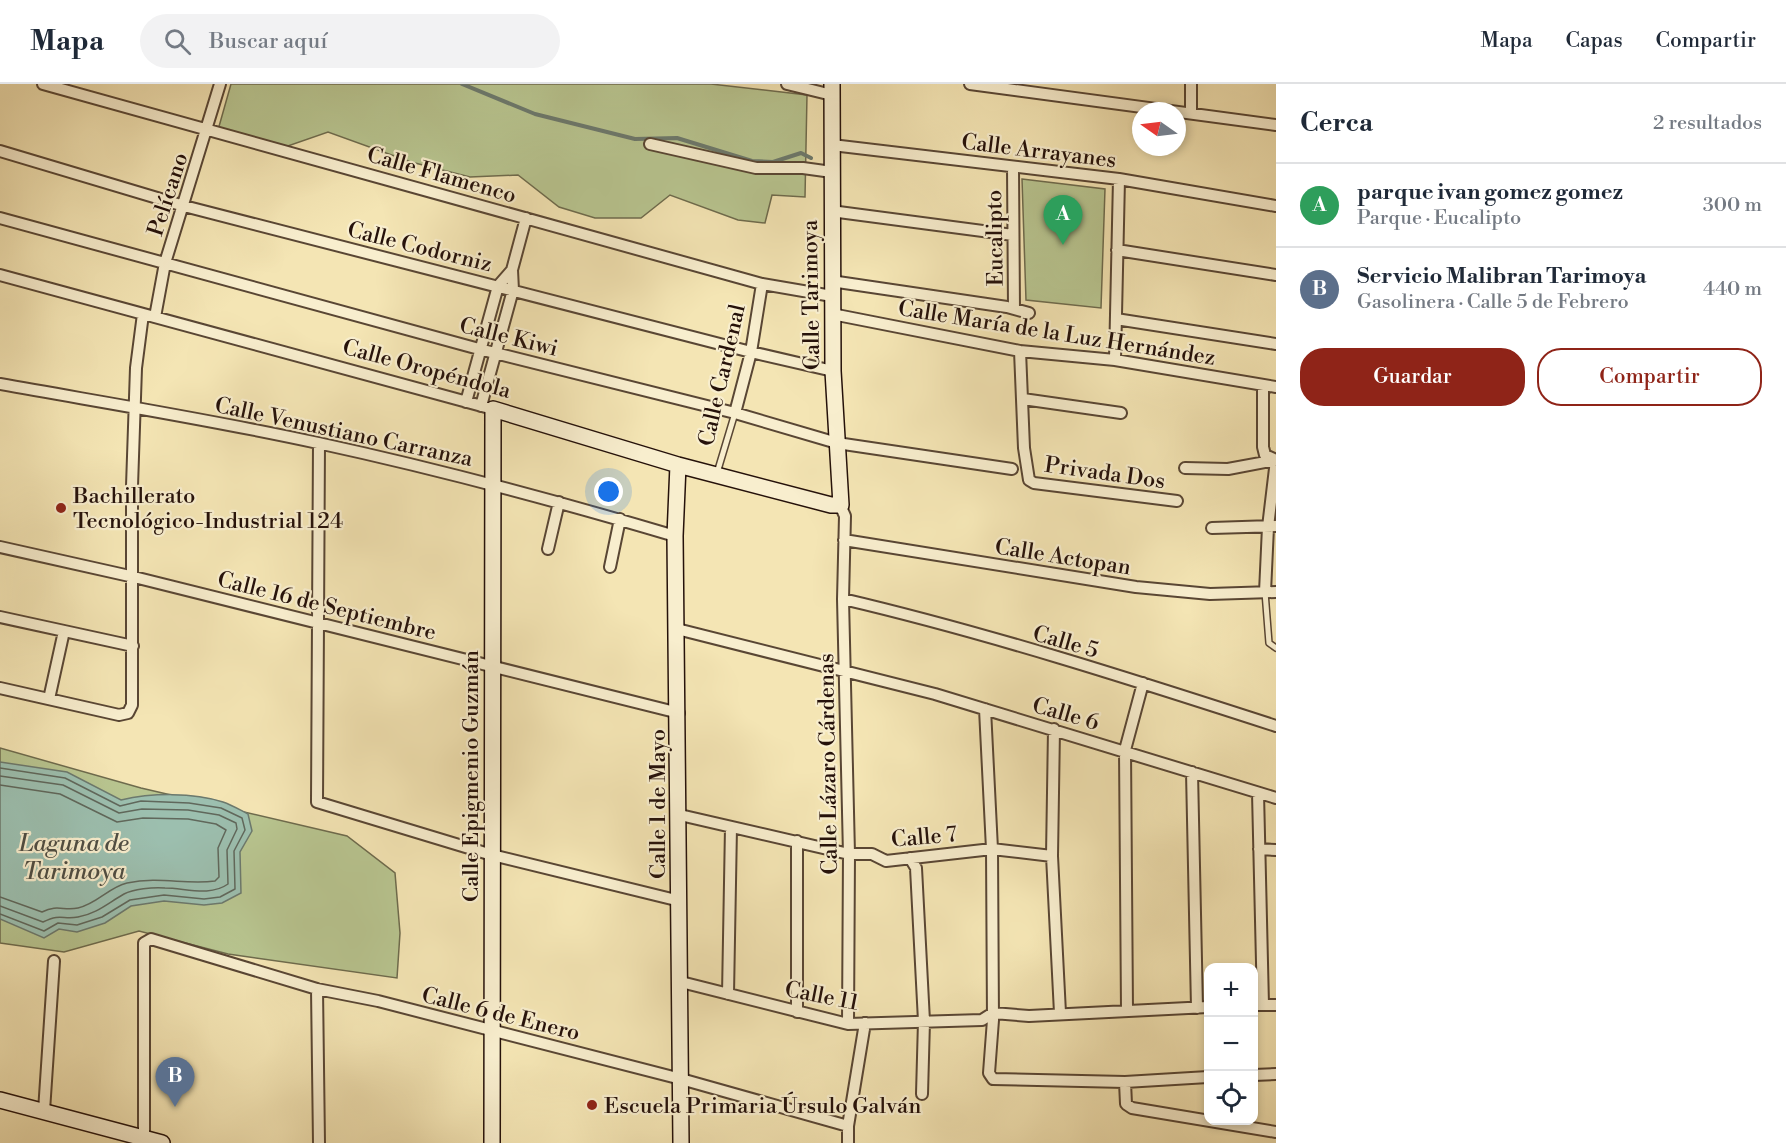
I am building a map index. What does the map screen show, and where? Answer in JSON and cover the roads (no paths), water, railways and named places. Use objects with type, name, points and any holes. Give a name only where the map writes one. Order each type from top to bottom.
[{"type":"street","name":"Calle Flamenco","points":[[43,84],[762,284],[831,289],[1014,309],[1029,313]]},
{"type":"street","name":"Pelícano","points":[[155,317],[165,263],[220,84]]},
{"type":"street","points":[[787,84],[832,89]]},
{"type":"street","points":[[970,84],[1276,125]]},
{"type":"street","points":[[1191,84],[1191,113]]},
{"type":"street","name":"Calle Tarimoya","points":[[832,89],[831,289],[840,505]]},
{"type":"street","points":[[651,144],[756,168],[803,168],[832,171]]},
{"type":"street","name":"Calle Arrayanes","points":[[832,145],[1119,179],[1276,206]]},
{"type":"street","name":"Calle Codorniz","points":[[0,151],[184,206],[751,352],[833,370]]},
{"type":"street","name":"Eucalipto","points":[[1013,167],[1014,309]]},
{"type":"street","points":[[1115,360],[1119,179]]},
{"type":"street","points":[[831,211],[1013,235]]},
{"type":"street","name":"Calle Kiwi","points":[[0,218],[479,349],[735,412],[837,443],[1012,469]]},
{"type":"street","points":[[487,408],[497,353],[513,290],[512,270],[526,218]]},
{"type":"street","points":[[1118,250],[1276,275]]},
{"type":"street","points":[[466,402],[498,286],[512,270]]},
{"type":"street","name":"Calle Oropéndola","points":[[0,275],[466,402],[678,465],[840,505]]},
{"type":"street","name":"Calle Cardenal","points":[[735,412],[751,352],[762,284]]},
{"type":"street","points":[[0,688],[119,715],[128,713],[132,705],[134,406],[143,314]]},
{"type":"street","name":"Calle María de la Luz Hernández","points":[[832,314],[1020,351],[1115,360],[1276,387]]},
{"type":"street","points":[[1116,319],[1276,344]]},
{"type":"street","points":[[1020,351],[1023,399],[1121,413]]},
{"type":"street","name":"Calle Venustiano Carranza","points":[[0,384],[134,406],[319,443],[492,484],[675,536]]},
{"type":"street","points":[[1263,386],[1263,447],[1265,455],[1276,460]]},
{"type":"street","name":"Privada Dos","points":[[1023,399],[1024,448],[1029,480],[1034,483],[1177,501]]},
{"type":"street","name":"Calle Epigmenio Guzmán","points":[[487,408],[492,484],[492,1143]]},
{"type":"street","points":[[319,443],[316,800],[492,855],[680,901]]},
{"type":"street","points":[[1185,468],[1228,469],[1276,460]]},
{"type":"street","points":[[1271,592],[1276,460]]},
{"type":"street","name":"Calle 1 de Mayo","points":[[678,465],[675,536],[679,713],[681,1143]]},
{"type":"street","points":[[548,549],[559,502]]},
{"type":"street","name":"Calle Lázaro Cárdenas","points":[[840,505],[845,516],[843,599],[849,854],[848,1024]]},
{"type":"street","points":[[610,567],[620,519]]},
{"type":"street","points":[[1212,528],[1272,526]]},
{"type":"street","name":"Calle Actopan","points":[[844,540],[1136,587],[1210,594],[1271,592]]},
{"type":"street","name":"Calle 16 de Septiembre","points":[[0,547],[319,622],[679,713]]},
{"type":"street","name":"Calle 5","points":[[843,599],[916,616],[1143,683],[1276,726]]},
{"type":"street","points":[[0,617],[134,646]]},
{"type":"street","name":"Calle 6","points":[[677,629],[985,709],[1276,798]]},
{"type":"street","points":[[49,699],[64,631]]},
{"type":"street","points":[[1127,1010],[1125,750],[1143,683]]},
{"type":"street","points":[[985,709],[992,849],[993,1013],[989,1073],[993,1079],[1125,1082],[1204,1077]]},
{"type":"street","points":[[1054,729],[1052,856],[1060,1013]]},
{"type":"street","points":[[992,1026],[982,1020],[993,1013],[1029,1016],[1203,1008],[1192,772]]},
{"type":"street","points":[[1258,793],[1258,1005],[1276,1005]]},
{"type":"street","name":"Calle 7","points":[[680,815],[849,854],[872,854],[886,861],[992,849],[1052,856]]},
{"type":"street","points":[[847,826],[859,847],[872,854]]},
{"type":"street","points":[[728,994],[731,827]]},
{"type":"street","points":[[797,841],[797,1012]]},
{"type":"street","points":[[1259,849],[1276,850]]},
{"type":"street","points":[[910,858],[916,868],[924,1021],[922,1094]]},
{"type":"street","name":"Calle 6 de Enero","points":[[144,1138],[146,940],[151,939],[317,989],[378,1001],[681,1079],[848,1126]]},
{"type":"street","points":[[44,1111],[54,960]]},
{"type":"street","name":"Calle 11","points":[[681,982],[848,1024],[982,1020]]},
{"type":"street","points":[[317,989],[320,1143]]},
{"type":"street","points":[[848,1143],[848,1126],[865,1023]]},
{"type":"street","points":[[1258,1075],[1276,1074]]},
{"type":"street","points":[[1125,1082],[1126,1104],[1132,1108],[1276,1132]]},
{"type":"street","points":[[0,1100],[162,1143]]},
{"type":"lane","name":"Calle Cardenal","points":[[716,475],[735,412]]},
{"type":"lane","points":[[1271,592],[1267,634],[1269,643],[1276,648]]},
{"type":"water","name":"Laguna de Tarimoya","points":[[0,762],[67,772],[121,800],[159,795],[199,796],[223,802],[248,814],[252,831],[240,852],[241,893],[222,903],[204,905],[164,901],[131,906],[105,923],[77,932],[59,929],[44,938],[0,919]]},
{"type":"waterway","points":[[462,84],[535,114],[635,139],[677,138],[752,161],[773,162],[801,153],[811,158]]},
{"type":"place","name":"parque ivan gomez gomez","points":[[1063,245]]},
{"type":"place","name":"Bachillerato Tecnológico-Industrial 124","points":[[61,508]]},
{"type":"place","name":"Escuela Primaria Úrsulo Galván","points":[[592,1105]]},
{"type":"place","name":"Servicio Malibran Tarimoya","points":[[175,1107]]}]
